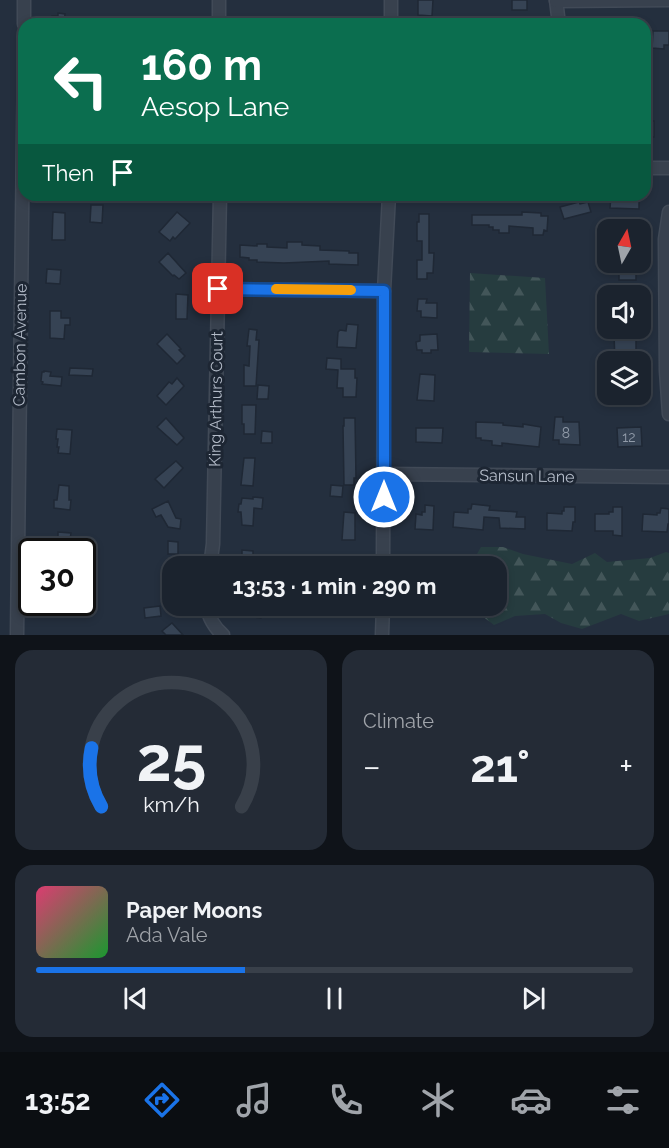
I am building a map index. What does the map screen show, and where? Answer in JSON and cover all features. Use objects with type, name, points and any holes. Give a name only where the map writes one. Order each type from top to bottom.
[{"type":"street","points":[[24,0],[24,18]]},
{"type":"street","points":[[219,0],[219,18]]},
{"type":"street","points":[[391,0],[391,18]]},
{"type":"street","points":[[558,18],[556,1],[669,0]]},
{"type":"street","points":[[651,168],[669,168]]},
{"type":"street","name":"Cambon Avenue","points":[[17,635],[22,201]]},
{"type":"street","name":"King Arthurs Court","points":[[211,556],[220,201]]},
{"type":"street","points":[[383,556],[384,291],[389,201]]},
{"type":"street","points":[[669,212],[665,239],[666,371],[669,414]]},
{"type":"street","points":[[218,289],[384,291]]},
{"type":"street","name":"Sansun Lane","points":[[384,474],[669,477]]},
{"type":"street","points":[[210,616],[216,629],[223,635]]},
{"type":"street","points":[[382,635],[383,616]]},
{"type":"green space","points":[[470,273],[545,278],[549,354],[469,352]]},
{"type":"green space","points":[[481,547],[503,547],[523,554],[572,564],[595,553],[607,562],[650,558],[666,552],[669,553],[669,614],[639,621],[621,614],[582,629],[561,623],[545,614],[515,616],[494,625],[482,616],[507,616],[507,556],[476,556]]},
{"type":"building","points":[[418,0],[433,0],[432,16],[418,15]]},
{"type":"building","points":[[512,0],[527,0],[527,10],[512,10]]},
{"type":"building","points":[[58,13],[65,14],[65,18],[52,18],[52,16],[58,16]]},
{"type":"building","points":[[653,31],[669,31],[669,45],[664,45],[664,49],[652,48]]},
{"type":"building","points":[[651,121],[654,121],[654,137],[651,137]]},
{"type":"building","points":[[611,201],[639,201],[639,209],[610,208]]},
{"type":"building","points":[[579,202],[580,204],[588,202],[591,212],[564,219],[560,207]]},
{"type":"building","points":[[91,205],[103,205],[102,223],[90,222]]},
{"type":"building","points":[[53,212],[65,213],[65,240],[52,240]]},
{"type":"building","points":[[177,212],[190,223],[175,239],[173,237],[170,241],[159,232]]},
{"type":"building","points":[[522,212],[541,213],[541,216],[548,216],[547,231],[544,230],[543,235],[533,235],[533,228],[509,226],[509,233],[499,233],[499,230],[493,230],[493,227],[489,225],[472,225],[472,215],[522,215]]},
{"type":"building","points":[[419,214],[429,214],[429,253],[434,253],[433,273],[427,273],[427,279],[417,279],[417,260],[422,260],[422,241],[417,241]]},
{"type":"building","points":[[287,242],[302,242],[302,245],[320,246],[320,250],[358,253],[358,265],[329,264],[329,261],[257,262],[257,260],[240,257],[240,245],[267,244],[267,247],[287,248]]},
{"type":"building","points":[[168,253],[186,273],[179,279],[159,262]]},
{"type":"building","points":[[47,269],[61,270],[60,284],[46,283]]},
{"type":"building","points":[[619,273],[636,273],[636,280],[619,280]]},
{"type":"building","points":[[176,294],[188,295],[187,319],[176,319]]},
{"type":"building","points":[[418,299],[427,299],[426,303],[437,303],[437,318],[421,317],[421,311],[417,311]]},
{"type":"building","points":[[50,311],[61,311],[61,318],[70,318],[70,325],[65,325],[64,339],[50,338]]},
{"type":"building","points":[[347,324],[358,325],[356,348],[337,347],[338,332],[346,331]]},
{"type":"building","points":[[249,329],[257,330],[256,340],[259,340],[256,386],[244,386],[244,365],[249,366],[250,346],[247,346]]},
{"type":"building","points":[[167,334],[185,356],[177,364],[157,344]]},
{"type":"building","points":[[437,334],[438,350],[422,353],[422,350],[417,350],[416,342],[420,341],[420,335]]},
{"type":"building","points":[[614,339],[636,339],[636,351],[615,351]]},
{"type":"building","points":[[327,358],[341,359],[341,369],[355,369],[356,397],[343,397],[343,388],[337,388],[338,370],[326,369]]},
{"type":"building","points":[[70,368],[93,369],[92,376],[69,375]]},
{"type":"building","points":[[42,372],[51,372],[50,376],[62,377],[61,386],[42,384]]},
{"type":"building","points":[[420,374],[435,375],[434,401],[417,400]]},
{"type":"building","points":[[177,378],[184,386],[166,405],[157,396],[169,382],[172,384]]},
{"type":"building","points":[[258,385],[269,386],[268,399],[257,399]]},
{"type":"building","points":[[242,405],[256,405],[255,434],[244,434]]},
{"type":"building","points":[[555,417],[563,417],[563,422],[579,422],[580,445],[559,444],[559,440],[553,440]]},
{"type":"building","points":[[166,418],[184,438],[177,445],[157,427]]},
{"type":"building","points":[[344,418],[355,418],[356,478],[354,478],[354,485],[344,485]]},
{"type":"building","points":[[476,422],[541,427],[539,447],[502,443],[502,446],[492,445],[492,441],[476,438]]},
{"type":"building","points":[[641,427],[642,446],[618,447],[617,428]]},
{"type":"building","points":[[416,428],[443,428],[442,443],[416,442]]},
{"type":"building","points":[[57,429],[72,430],[70,454],[58,453]]},
{"type":"building","points":[[262,431],[272,432],[272,443],[261,443]]},
{"type":"building","points":[[244,458],[255,458],[253,486],[241,485]]},
{"type":"building","points":[[176,461],[183,468],[164,488],[155,479]]},
{"type":"building","points":[[59,485],[69,486],[70,510],[54,508]]},
{"type":"building","points":[[331,485],[343,486],[342,497],[330,496]]},
{"type":"building","points":[[253,497],[263,498],[262,509],[254,508],[253,526],[242,525],[241,512],[238,512],[239,504],[242,498],[253,499]]},
{"type":"building","points":[[168,501],[176,518],[181,519],[180,529],[168,527],[161,515],[156,517],[152,509]]},
{"type":"building","points":[[472,504],[490,506],[489,510],[517,512],[516,517],[525,517],[525,529],[500,528],[499,518],[484,517],[483,530],[453,527],[454,512],[468,513]]},
{"type":"building","points":[[425,505],[434,506],[433,530],[415,529],[416,514],[422,515],[422,512],[425,512]]},
{"type":"building","points":[[564,507],[575,507],[575,522],[573,522],[572,531],[547,530],[547,513],[562,514]]},
{"type":"building","points":[[613,507],[622,507],[622,536],[613,535],[613,531],[595,531],[595,514],[609,514],[613,512]]},
{"type":"building","points":[[661,508],[669,509],[667,532],[642,531],[643,514],[657,515]]},
{"type":"building","points":[[344,512],[355,513],[355,540],[342,540]]},
{"type":"building","points":[[58,532],[71,533],[70,538],[58,538]]},
{"type":"building","points":[[168,541],[178,542],[178,554],[168,554]]},
{"type":"building","points":[[242,550],[253,551],[253,556],[242,556]]},
{"type":"building","points":[[160,606],[161,616],[145,618],[144,608]]},
{"type":"building","points":[[172,623],[183,635],[166,635],[162,631]]},
{"type":"slow traffic","points":[[276,289],[351,290]]},
{"type":"route","points":[[218,289],[384,291],[384,497]]}]
